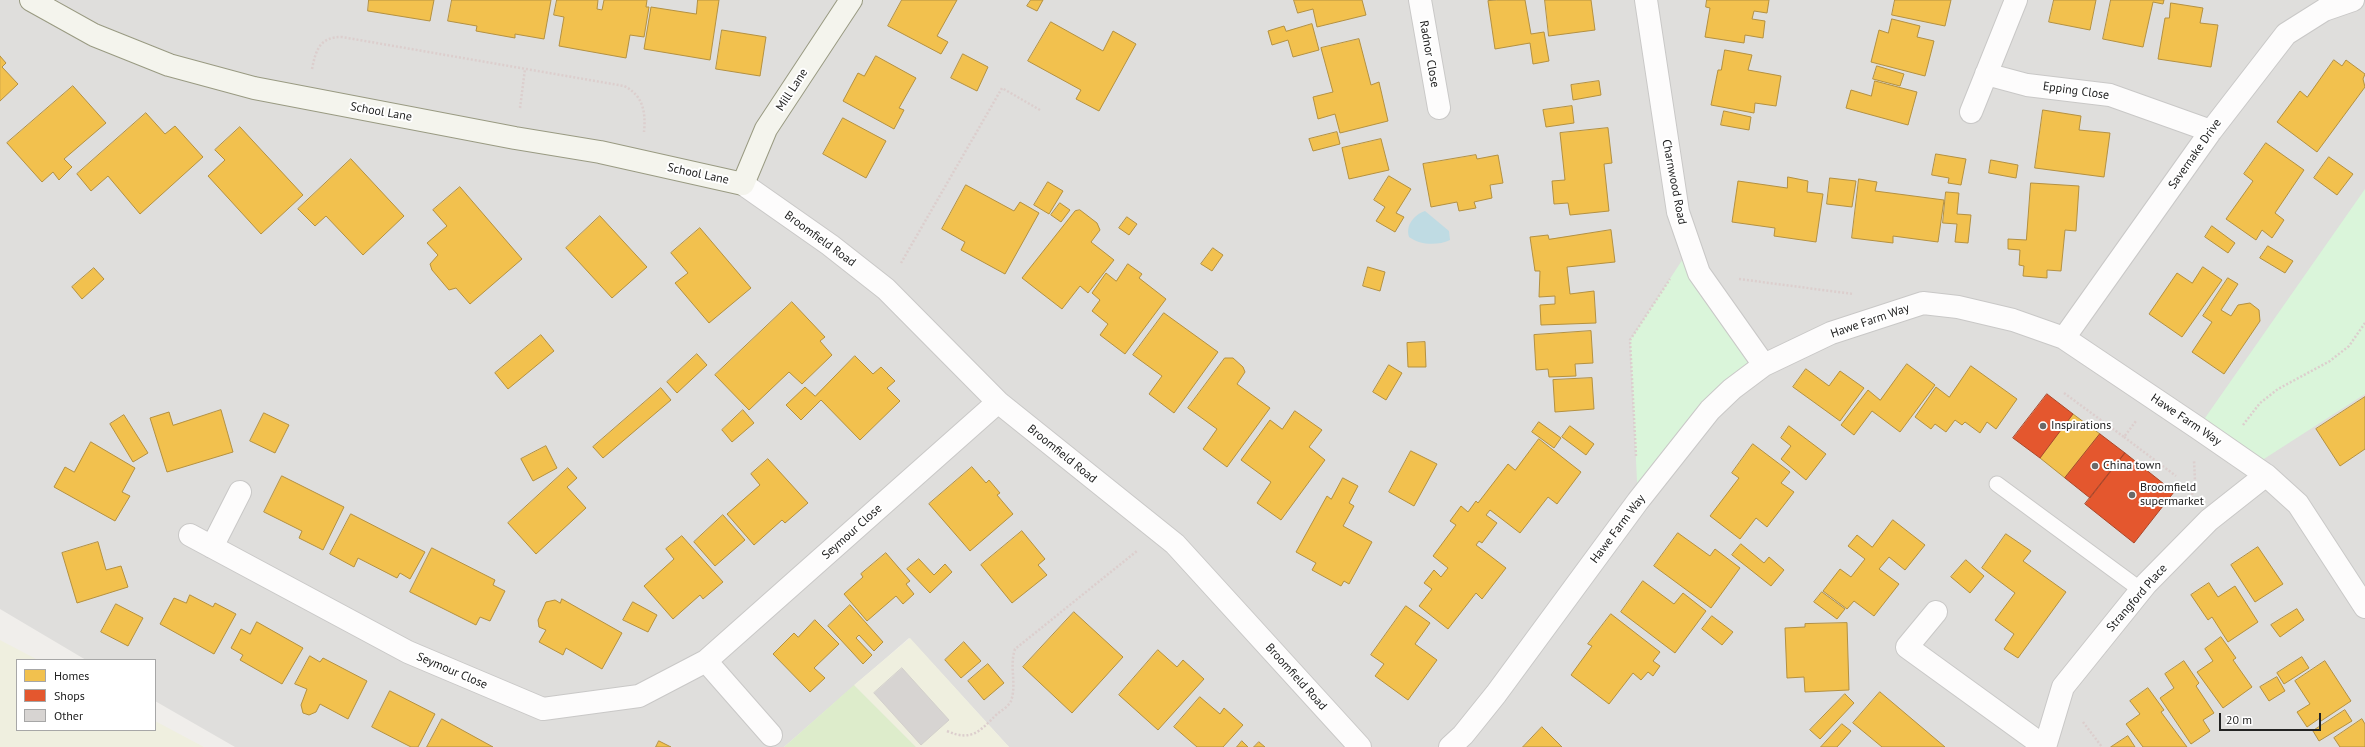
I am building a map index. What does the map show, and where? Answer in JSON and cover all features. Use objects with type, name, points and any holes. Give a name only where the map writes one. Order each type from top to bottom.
[{"type":"street","name":"School Lane","points":[[31,0],[94,36],[169,65],[254,88],[515,138],[600,152],[743,184]]},
{"type":"street","name":"Mill Lane","points":[[743,184],[766,129],[851,0]]},
{"type":"street","name":"Radnor Close","points":[[1420,0],[1439,108]]},
{"type":"street","name":"Charnwood Road","points":[[1646,0],[1678,212],[1699,273],[1764,365]]},
{"type":"street","points":[[1971,112],[2016,0]]},
{"type":"street","name":"Savernake Drive","points":[[2064,338],[2211,131],[2286,34],[2324,10],[2353,0]]},
{"type":"street","name":"Epping Close","points":[[1986,74],[2027,84],[2110,95],[2211,131]]},
{"type":"street","name":"Broomfield Road","points":[[743,184],[830,245],[886,289],[998,402],[1176,544],[1360,747]]},
{"type":"street","name":"Hawe Farm Way","points":[[1450,747],[1464,735],[1496,694],[1638,501],[1710,410],[1732,389],[1764,365],[1831,333],[1923,303],[1958,307],[2013,320],[2064,338],[2266,475],[2298,504],[2365,607]]},
{"type":"street","name":"Seymour Close","points":[[190,535],[408,652],[543,708],[639,696],[706,661],[998,402]]},
{"type":"street","name":"Strangford Place","points":[[1936,612],[1907,647],[2045,747],[2063,687],[2141,590],[2209,520],[2266,475]]},
{"type":"street","points":[[212,547],[240,492]]},
{"type":"street","points":[[706,661],[771,735]]},
{"type":"lane","points":[[1997,484],[2141,590]]},
{"type":"path","points":[[306,99],[316,50],[320,45],[334,37],[624,86],[632,90],[644,107],[645,117],[641,162]]},
{"type":"path","points":[[515,138],[526,69]]},
{"type":"path","points":[[886,289],[1002,88],[1040,110]]},
{"type":"path","points":[[1638,501],[1630,340],[1690,248]]},
{"type":"path","points":[[1699,273],[1861,295]]},
{"type":"path","points":[[2225,447],[2260,404],[2278,389],[2337,356],[2349,346],[2365,323]]},
{"type":"path","points":[[2064,393],[2176,476]]},
{"type":"path","points":[[2124,437],[2154,398]]},
{"type":"path","points":[[2190,501],[2195,481],[2191,424]]},
{"type":"path","points":[[947,731],[960,736],[975,734],[1010,703],[1014,683],[1012,669],[1015,649],[1161,532]]},
{"type":"shaded area","points":[[0,0],[2365,0],[2365,747],[1009,747],[909,638],[784,747],[235,747],[156,702],[156,659],[84,659],[0,609]]},
{"type":"green space","points":[[2365,189],[2365,394],[2253,466],[2198,428]]},
{"type":"green space","points":[[1690,248],[1764,365],[1638,501],[1630,340]]},
{"type":"green space","points":[[910,638],[1009,747],[916,747],[854,685]]},
{"type":"green space","points":[[0,640],[36,659],[16,659],[16,731],[156,731],[156,722],[204,747],[0,747]]},
{"type":"green space","points":[[854,685],[916,747],[784,747]]},
{"type":"water","points":[[1425,211],[1449,231],[1450,240],[1429,244],[1418,242],[1409,237],[1408,228],[1414,217]]},
{"type":"building: Homes","points":[[369,0],[434,0],[430,21],[368,11]]},
{"type":"building: Homes","points":[[452,0],[551,0],[544,39],[515,34],[515,38],[476,31],[477,26],[448,21]]},
{"type":"building: Homes","points":[[557,0],[598,0],[597,9],[602,10],[604,0],[647,0],[646,7],[649,7],[644,37],[630,35],[626,58],[559,46],[564,17],[554,15]]},
{"type":"building: Homes","points":[[698,0],[719,0],[710,60],[644,49],[651,7],[696,14]]},
{"type":"building: Homes","points":[[902,0],[957,0],[937,36],[948,42],[941,54],[888,26]]},
{"type":"building: Homes","points":[[1031,0],[1043,0],[1037,11],[1027,6]]},
{"type":"building: Homes","points":[[1294,0],[1362,0],[1366,15],[1317,27],[1313,9],[1298,13]]},
{"type":"building: Homes","points":[[1525,0],[1531,34],[1544,32],[1549,61],[1533,64],[1530,43],[1495,49],[1488,1]]},
{"type":"building: Homes","points":[[1545,0],[1591,0],[1595,30],[1549,36]]},
{"type":"building: Homes","points":[[1707,0],[1769,0],[1767,13],[1754,11],[1752,19],[1765,21],[1763,38],[1745,35],[1744,43],[1705,37],[1710,8],[1706,7]]},
{"type":"building: Homes","points":[[1895,0],[1951,0],[1945,26],[1892,15]]},
{"type":"building: Homes","points":[[2054,0],[2096,0],[2090,30],[2049,22]]},
{"type":"building: Homes","points":[[2111,0],[2164,0],[2163,4],[2153,2],[2143,47],[2103,39]]},
{"type":"building: Homes","points":[[2171,3],[2203,8],[2200,23],[2218,25],[2211,67],[2158,59],[2165,18],[2169,18]]},
{"type":"building: Homes","points":[[1892,19],[1920,26],[1917,37],[1934,41],[1925,76],[1871,62],[1879,30],[1888,33]]},
{"type":"building: Homes","points":[[1051,22],[1103,51],[1113,31],[1136,44],[1099,111],[1076,99],[1081,90],[1028,61]]},
{"type":"building: Homes","points":[[1312,24],[1319,50],[1293,57],[1288,40],[1272,45],[1268,31],[1284,26],[1286,31]]},
{"type":"building: Homes","points":[[722,30],[766,37],[760,76],[716,69]]},
{"type":"building: Homes","points":[[1359,39],[1371,85],[1379,82],[1388,121],[1340,133],[1335,114],[1318,119],[1313,97],[1333,92],[1321,48]]},
{"type":"building: Homes","points":[[1725,50],[1752,55],[1748,70],[1781,76],[1776,106],[1755,103],[1754,113],[1711,105],[1718,70],[1721,70]]},
{"type":"building: Homes","points":[[963,54],[988,67],[977,91],[951,78]]},
{"type":"building: Homes","points":[[0,56],[6,63],[2,67],[18,84],[0,101]]},
{"type":"building: Homes","points":[[876,56],[916,78],[899,108],[904,110],[894,129],[843,101],[858,73],[864,76]]},
{"type":"building: Homes","points":[[2334,60],[2342,66],[2346,60],[2365,74],[2363,79],[2365,87],[2317,152],[2277,122],[2300,91],[2307,97]]},
{"type":"building: Homes","points":[[1877,66],[1904,74],[1900,86],[1873,79]]},
{"type":"building: Homes","points":[[1599,81],[1601,95],[1573,100],[1571,85]]},
{"type":"building: Homes","points":[[1875,81],[1917,92],[1908,125],[1846,108],[1851,90],[1871,96]]},
{"type":"building: Homes","points":[[73,86],[106,123],[64,159],[72,167],[59,180],[53,172],[42,182],[7,143]]},
{"type":"building: Homes","points":[[1572,106],[1574,123],[1546,127],[1543,110]]},
{"type":"building: Homes","points":[[2043,110],[2081,116],[2079,130],[2110,133],[2104,177],[2035,168]]},
{"type":"building: Homes","points":[[1724,111],[1751,117],[1749,130],[1721,125]]},
{"type":"building: Homes","points":[[146,113],[165,134],[175,126],[203,157],[140,214],[108,176],[91,191],[77,174]]},
{"type":"building: Homes","points":[[843,118],[886,141],[866,178],[823,154]]},
{"type":"building: Homes","points":[[240,127],[303,195],[261,234],[208,176],[225,160],[215,150]]},
{"type":"building: Homes","points":[[1608,128],[1612,163],[1604,164],[1609,211],[1570,215],[1568,203],[1554,204],[1552,181],[1565,180],[1560,133]]},
{"type":"building: Homes","points":[[1337,132],[1340,144],[1313,151],[1309,139]]},
{"type":"building: Homes","points":[[1381,139],[1389,170],[1349,179],[1342,148]]},
{"type":"building: Homes","points":[[2266,143],[2304,170],[2275,213],[2284,220],[2272,238],[2262,230],[2256,240],[2226,219],[2253,181],[2244,174]]},
{"type":"building: Homes","points":[[1936,154],[1966,159],[1961,185],[1948,183],[1949,178],[1932,175]]},
{"type":"building: Homes","points":[[1476,155],[1477,159],[1498,155],[1503,183],[1490,185],[1492,198],[1474,202],[1476,208],[1459,211],[1457,202],[1431,207],[1423,164]]},
{"type":"building: Homes","points":[[2329,157],[2353,174],[2337,195],[2314,178]]},
{"type":"building: Homes","points":[[351,159],[404,216],[363,255],[326,216],[315,226],[298,209]]},
{"type":"building: Homes","points":[[1991,160],[2018,165],[2016,178],[1989,173]]},
{"type":"building: Homes","points":[[1389,176],[1411,189],[1396,213],[1404,217],[1395,232],[1376,221],[1385,207],[1374,200]]},
{"type":"building: Homes","points":[[1788,177],[1808,181],[1807,192],[1823,194],[1816,242],[1774,236],[1775,228],[1732,222],[1738,181],[1787,188]]},
{"type":"building: Homes","points":[[1830,178],[1856,181],[1852,207],[1827,204]]},
{"type":"building: Homes","points":[[1859,179],[1877,182],[1875,191],[1944,200],[1938,242],[1893,236],[1893,243],[1852,238]]},
{"type":"building: Homes","points":[[1048,182],[1063,191],[1049,214],[1034,205]]},
{"type":"building: Homes","points":[[2031,183],[2079,186],[2076,231],[2065,230],[2061,271],[2047,270],[2047,278],[2023,276],[2024,266],[2019,265],[2020,250],[2008,249],[2008,239],[2026,240]]},
{"type":"building: Homes","points":[[966,185],[1014,211],[1020,202],[1039,213],[1005,274],[961,250],[965,242],[942,229]]},
{"type":"building: Homes","points":[[460,187],[522,259],[470,304],[456,288],[449,290],[432,270],[430,264],[438,255],[427,243],[447,226],[433,210]]},
{"type":"building: Homes","points":[[1946,192],[1959,193],[1957,214],[1971,215],[1968,243],[1955,242],[1957,224],[1943,223]]},
{"type":"building: Homes","points":[[1060,203],[1070,210],[1061,222],[1051,215]]},
{"type":"building: Homes","points":[[1080,210],[1097,223],[1100,230],[1091,242],[1114,260],[1088,293],[1080,286],[1062,309],[1022,278],[1075,211]]},
{"type":"building: Homes","points":[[600,216],[647,267],[612,298],[566,248]]},
{"type":"building: Homes","points":[[1127,217],[1137,224],[1129,235],[1119,228]]},
{"type":"building: Homes","points":[[2212,226],[2235,243],[2228,253],[2205,237]]},
{"type":"building: Homes","points":[[700,228],[751,288],[709,323],[675,283],[688,273],[671,253]]},
{"type":"building: Homes","points":[[1611,230],[1615,262],[1567,267],[1570,294],[1594,291],[1596,323],[1541,325],[1540,305],[1555,304],[1555,296],[1539,297],[1540,271],[1535,271],[1530,237],[1548,235],[1549,239]]},
{"type":"building: Homes","points":[[2268,246],[2293,261],[2285,273],[2260,258]]},
{"type":"building: Homes","points":[[1213,248],[1223,255],[1212,271],[1201,264]]},
{"type":"building: Homes","points":[[1128,264],[1142,274],[1139,278],[1166,299],[1125,354],[1100,335],[1108,324],[1092,311],[1100,300],[1092,293],[1106,273],[1116,281]]},
{"type":"building: Homes","points":[[1368,267],[1385,272],[1380,291],[1363,286]]},
{"type":"building: Homes","points":[[2203,267],[2222,280],[2182,337],[2149,314],[2177,273],[2192,283]]},
{"type":"building: Homes","points":[[94,268],[104,279],[82,299],[72,287]]},
{"type":"building: Homes","points":[[2228,278],[2238,284],[2221,310],[2231,316],[2238,305],[2250,303],[2259,310],[2260,321],[2224,374],[2192,352],[2212,322],[2203,316]]},
{"type":"building: Homes","points":[[792,302],[825,337],[820,341],[832,355],[802,384],[789,372],[749,410],[715,375]]},
{"type":"building: Homes","points":[[1164,313],[1218,352],[1174,413],[1149,394],[1162,376],[1133,355]]},
{"type":"building: Homes","points":[[1591,331],[1593,363],[1575,364],[1576,376],[1549,377],[1548,369],[1536,370],[1534,335]]},
{"type":"building: Homes","points":[[541,335],[554,351],[508,389],[495,373]]},
{"type":"building: Homes","points":[[1425,342],[1426,367],[1408,367],[1407,343]]},
{"type":"building: Homes","points":[[697,354],[707,365],[677,393],[667,382]]},
{"type":"building: Homes","points":[[855,356],[873,374],[881,367],[895,381],[887,388],[900,401],[860,440],[821,400],[801,420],[786,405],[805,387],[815,396]]},
{"type":"building: Homes","points":[[1225,358],[1233,358],[1243,367],[1245,372],[1237,384],[1270,408],[1227,467],[1203,449],[1217,429],[1188,408]]},
{"type":"building: Homes","points":[[1907,364],[1935,385],[1900,432],[1872,411],[1854,435],[1841,425],[1868,390],[1880,400]]},
{"type":"building: Homes","points":[[1389,365],[1402,373],[1386,400],[1373,392]]},
{"type":"building: Homes","points":[[1971,366],[2017,399],[1996,429],[1987,422],[1980,433],[1965,422],[1962,425],[1955,420],[1946,432],[1935,424],[1931,429],[1915,417],[1936,387],[1949,397]]},
{"type":"building: Homes","points":[[1806,369],[1829,386],[1840,371],[1864,388],[1840,421],[1793,387]]},
{"type":"building: Homes","points":[[1592,378],[1594,409],[1555,412],[1553,380]]},
{"type":"building: Homes","points":[[661,388],[671,400],[603,458],[593,447]]},
{"type":"building: Homes","points":[[2365,397],[2365,449],[2340,466],[2316,429]]},
{"type":"building: Homes","points":[[221,410],[233,452],[167,472],[150,418],[169,412],[173,425]]},
{"type":"building: Homes","points":[[743,410],[754,423],[732,442],[722,430]]},
{"type":"building: Homes","points":[[1295,411],[1322,430],[1309,447],[1325,460],[1281,520],[1257,503],[1271,482],[1241,460],[1270,420],[1282,429]]},
{"type":"building: Homes","points":[[264,413],[289,425],[275,453],[250,441]]},
{"type":"building: Homes","points":[[2073,414],[2100,434],[2065,478],[2040,458]]},
{"type":"building: Homes","points":[[124,415],[148,453],[133,462],[110,424]]},
{"type":"building: Homes","points":[[1539,422],[1561,438],[1554,448],[1532,432]]},
{"type":"building: Homes","points":[[1570,426],[1594,444],[1586,455],[1562,437]]},
{"type":"building: Homes","points":[[1789,426],[1826,454],[1806,480],[1781,459],[1791,446],[1781,438]]},
{"type":"building: Homes","points":[[1539,439],[1581,472],[1557,504],[1548,497],[1520,533],[1490,510],[1486,515],[1497,523],[1482,543],[1479,541],[1476,545],[1506,568],[1482,599],[1476,593],[1448,629],[1419,606],[1432,589],[1424,583],[1434,570],[1441,577],[1448,568],[1433,556],[1456,525],[1450,521],[1461,506],[1468,512],[1476,501],[1478,503],[1508,464],[1515,470]]},
{"type":"building: Homes","points":[[91,442],[135,468],[122,492],[130,496],[115,521],[54,487],[65,467],[74,472]]},
{"type":"building: Homes","points":[[1753,444],[1790,472],[1781,483],[1794,492],[1767,527],[1756,518],[1740,539],[1710,516],[1739,478],[1732,473]]},
{"type":"building: Homes","points":[[546,446],[557,468],[533,481],[521,459]]},
{"type":"building: Homes","points":[[1411,451],[1437,464],[1414,506],[1389,492]]},
{"type":"building: Homes","points":[[768,459],[808,503],[785,523],[782,520],[754,545],[727,514],[760,485],[751,474]]},
{"type":"building: Homes","points":[[972,467],[986,483],[989,480],[1000,493],[997,495],[1013,514],[970,551],[929,504]]},
{"type":"building: Homes","points":[[568,468],[577,478],[567,487],[586,508],[536,554],[508,523]]},
{"type":"building: Homes","points":[[282,476],[344,507],[323,550],[299,538],[302,531],[264,512]]},
{"type":"building: Homes","points":[[1343,478],[1358,486],[1349,503],[1354,506],[1343,526],[1372,542],[1349,584],[1344,581],[1341,586],[1312,570],[1316,563],[1296,552],[1327,496],[1331,499]]},
{"type":"building: Homes","points":[[351,514],[425,552],[410,579],[400,573],[397,578],[358,558],[354,567],[330,554]]},
{"type":"building: Homes","points":[[723,515],[745,540],[715,566],[694,542]]},
{"type":"building: Homes","points":[[1893,520],[1925,545],[1905,570],[1889,557],[1879,569],[1899,584],[1874,616],[1854,601],[1847,609],[1823,591],[1840,569],[1851,577],[1865,559],[1848,546],[1857,535],[1872,547]]},
{"type":"building: Homes","points":[[1022,531],[1045,559],[1038,565],[1047,575],[1012,603],[981,565]]},
{"type":"building: Homes","points":[[1678,533],[1710,556],[1715,549],[1740,568],[1711,608],[1654,566]]},
{"type":"building: Homes","points":[[2006,534],[2031,551],[2023,561],[2066,592],[2018,658],[2004,649],[2014,634],[1995,620],[2015,593],[1982,568]]},
{"type":"building: Homes","points":[[682,536],[723,582],[703,599],[700,595],[673,619],[644,586],[674,559],[666,549]]},
{"type":"building: Homes","points":[[98,542],[106,570],[121,566],[128,587],[77,603],[62,553]]},
{"type":"building: Homes","points":[[1741,544],[1764,563],[1769,557],[1784,570],[1771,586],[1732,555]]},
{"type":"building: Homes","points":[[2258,547],[2283,584],[2255,602],[2231,565]]},
{"type":"building: Homes","points":[[432,548],[495,580],[493,585],[505,591],[490,621],[480,617],[476,625],[410,592]]},
{"type":"building: Homes","points":[[886,553],[910,581],[906,584],[914,594],[903,604],[896,596],[867,621],[844,594],[863,577],[861,574]]},
{"type":"building: Homes","points":[[919,559],[934,575],[945,564],[952,572],[930,593],[907,569]]},
{"type":"building: Homes","points":[[1966,560],[1984,576],[1970,593],[1951,577]]},
{"type":"building: Homes","points":[[1643,581],[1674,604],[1683,593],[1706,611],[1675,653],[1621,612]]},
{"type":"building: Homes","points":[[2209,583],[2218,597],[2235,586],[2258,622],[2228,642],[2212,617],[2208,620],[2191,595]]},
{"type":"building: Homes","points":[[1822,592],[1845,609],[1837,619],[1814,602]]},
{"type":"building: Homes","points":[[190,595],[213,607],[215,603],[236,614],[214,654],[160,624],[174,598],[186,603]]},
{"type":"building: Homes","points":[[562,599],[622,633],[602,669],[566,648],[563,655],[539,642],[546,630],[539,627],[538,620],[546,602],[555,600],[560,603]]},
{"type":"building: Homes","points":[[633,602],[657,615],[648,632],[623,620]]},
{"type":"building: Homes","points":[[116,604],[143,618],[128,646],[101,632]]},
{"type":"building: Homes","points":[[850,605],[883,642],[874,651],[859,635],[856,638],[872,655],[863,664],[828,626]]},
{"type":"building: Homes","points":[[1406,606],[1430,623],[1415,644],[1437,660],[1408,700],[1375,676],[1384,664],[1371,655]]},
{"type":"building: Homes","points":[[2297,609],[2304,620],[2280,637],[2271,625]]},
{"type":"building: Homes","points":[[1074,612],[1123,657],[1072,713],[1023,667]]},
{"type":"building: Homes","points":[[1611,614],[1660,652],[1653,661],[1660,666],[1653,676],[1648,672],[1641,680],[1633,673],[1609,704],[1571,675],[1592,646],[1588,644]]},
{"type":"building: Homes","points":[[1712,616],[1733,632],[1722,645],[1702,629]]},
{"type":"building: Homes","points":[[815,620],[839,644],[814,668],[825,678],[810,692],[773,654],[794,633],[798,637]]},
{"type":"building: Homes","points":[[257,622],[303,648],[282,684],[240,660],[243,655],[231,648],[241,629],[250,634]]},
{"type":"building: Homes","points":[[1847,623],[1849,690],[1805,692],[1804,677],[1787,678],[1785,628],[1805,627],[1805,624]]},
{"type":"building: Homes","points":[[2221,637],[2236,658],[2233,660],[2252,687],[2223,708],[2197,672],[2213,661],[2205,649]]},
{"type":"building: Homes","points":[[964,642],[981,661],[961,678],[945,660]]},
{"type":"building: Homes","points":[[1158,650],[1177,667],[1183,660],[1204,679],[1158,730],[1119,695]]},
{"type":"building: Homes","points":[[310,656],[320,662],[323,658],[367,681],[348,719],[320,704],[316,712],[309,715],[303,713],[301,705],[307,689],[295,684]]},
{"type":"building: Homes","points":[[2302,657],[2309,668],[2284,684],[2277,673]]},
{"type":"building: Homes","points":[[2184,661],[2199,683],[2196,686],[2214,713],[2203,720],[2210,731],[2191,744],[2160,698],[2174,688],[2165,674]]},
{"type":"building: Homes","points":[[2325,661],[2351,701],[2321,721],[2320,718],[2307,727],[2297,712],[2310,704],[2295,681]]},
{"type":"building: Homes","points":[[988,664],[1004,683],[984,700],[968,681]]},
{"type":"building: Homes","points":[[2277,677],[2285,691],[2269,701],[2260,687]]},
{"type":"building: Homes","points":[[2148,688],[2164,710],[2161,712],[2187,747],[2143,747],[2126,724],[2140,714],[2130,701]]},
{"type":"building: Homes","points":[[390,691],[435,714],[418,747],[411,747],[372,727]]},
{"type":"building: Homes","points":[[1880,692],[1945,747],[1882,747],[1853,723]]},
{"type":"building: Homes","points":[[1845,694],[1854,703],[1820,739],[1810,730]]},
{"type":"building: Homes","points":[[1200,697],[1220,714],[1224,708],[1243,725],[1223,747],[1197,747],[1174,727]]},
{"type":"building: Homes","points":[[2345,710],[2352,721],[2319,741],[2313,731]]},
{"type":"building: Homes","points":[[442,719],[493,747],[427,747]]},
{"type":"building: Homes","points":[[2362,719],[2365,724],[2365,747],[2340,747],[2334,738]]},
{"type":"building: Homes","points":[[1842,724],[1851,731],[1837,747],[1821,747]]},
{"type":"building: Homes","points":[[1542,727],[1562,747],[1523,747]]},
{"type":"building: Homes","points":[[2128,736],[2135,747],[2111,747]]},
{"type":"building: Homes","points":[[659,741],[671,747],[656,747]]},
{"type":"building: Homes","points":[[1242,741],[1248,747],[1237,747]]},
{"type":"building: Homes","points":[[1259,742],[1265,747],[1254,747]]},
{"type":"building: Shops","name":"Inspirations","points":[[2047,394],[2073,414],[2040,458],[2013,438]]},
{"type":"building: Shops","name":"China town","points":[[2100,434],[2125,453],[2090,498],[2065,478]]},
{"type":"building: Shops","name":"Broomfield supermarket","points":[[2125,453],[2174,492],[2134,543],[2085,504]]},
{"type":"building: Other","points":[[902,668],[949,720],[921,745],[874,693]]},
{"type":"place","name":"Inspirations","points":[[2043,426]]},
{"type":"place","name":"China town","points":[[2095,466]]},
{"type":"place","name":"Broomfield supermarket","points":[[2132,495]]}]
